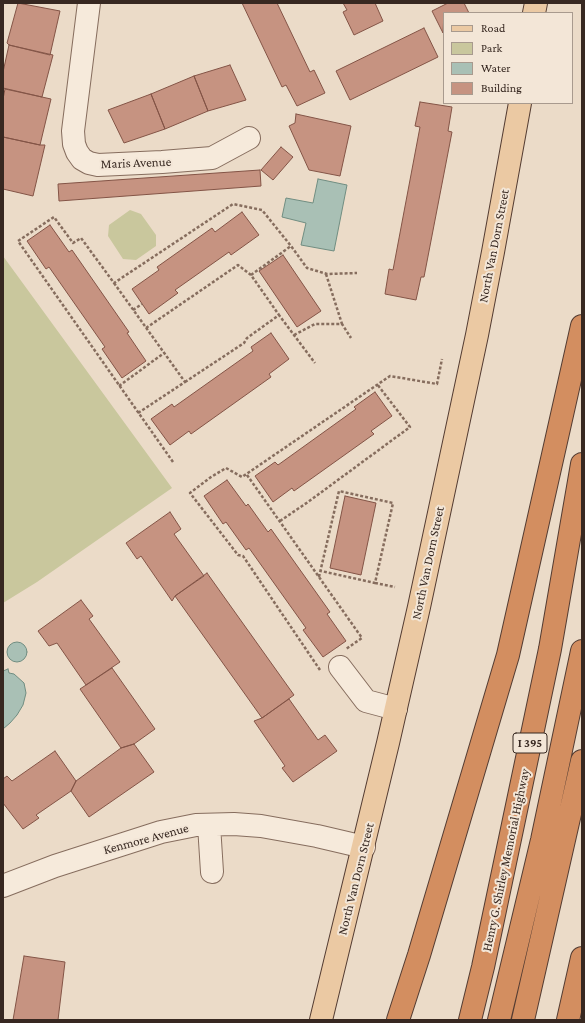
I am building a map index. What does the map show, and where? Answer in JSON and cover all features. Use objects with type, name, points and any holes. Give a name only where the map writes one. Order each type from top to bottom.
[{"type":"highway","points":[[398,1020],[419,955],[508,655],[582,326]]},
{"type":"highway","name":"Henry G. Shirley Memorial Highway","points":[[470,1020],[483,967],[550,649],[582,464]]},
{"type":"highway","points":[[499,1020],[542,840],[581,659]]},
{"type":"highway","points":[[523,1020],[582,761]]},
{"type":"highway","points":[[568,1020],[582,958]]},
{"type":"main road","name":"North Van Dorn Street","points":[[321,1020],[396,710],[472,356],[493,252],[520,104]]},
{"type":"street","name":"Maris Avenue","points":[[89,3],[73,131],[74,144],[82,159],[89,163],[98,165],[212,158],[249,138]]},
{"type":"street","points":[[335,664],[366,701],[396,710]]},
{"type":"street","points":[[209,824],[212,872]]},
{"type":"street","name":"Kenmore Avenue","points":[[3,886],[55,866],[161,832],[196,825],[234,824],[261,826],[317,836],[364,847]]},
{"type":"path","points":[[114,283],[233,204],[262,210],[307,268],[326,274],[357,272]]},
{"type":"path","points":[[172,462],[18,241],[54,217],[73,243],[81,238],[185,382]]},
{"type":"path","points":[[251,275],[291,246]]},
{"type":"path","points":[[146,328],[238,265],[251,275],[315,363]]},
{"type":"path","points":[[326,274],[342,324],[351,338]]},
{"type":"path","points":[[134,310],[142,304]]},
{"type":"path","points":[[138,413],[244,343],[247,338],[279,315]]},
{"type":"path","points":[[294,335],[315,324],[342,324]]},
{"type":"path","points":[[119,386],[165,354]]},
{"type":"path","points":[[247,474],[362,638],[335,664],[243,556],[238,555],[190,493],[226,468],[242,478],[247,474],[377,384],[390,376],[437,384],[442,359]]},
{"type":"path","points":[[280,521],[410,426],[377,384]]},
{"type":"path","points":[[319,578],[339,491],[393,503],[375,583]]},
{"type":"path","points":[[321,571],[395,587]]},
{"type":"green space","points":[[130,210],[141,214],[156,235],[156,246],[136,260],[123,259],[108,236],[109,225]]},
{"type":"green space","points":[[3,256],[172,488],[37,582],[3,603]]},
{"type":"water","points":[[318,179],[347,185],[334,251],[301,245],[306,223],[282,217],[286,198],[313,203]]},
{"type":"water","points":[[17,642],[24,645],[27,652],[24,659],[17,662],[10,659],[7,652],[10,645]]},
{"type":"water","points":[[8,669],[9,673],[14,674],[24,683],[26,693],[23,705],[17,715],[3,729],[3,671]]},
{"type":"building","points":[[18,3],[60,11],[50,55],[9,45],[7,43]]},
{"type":"building","points":[[242,3],[277,3],[310,72],[314,70],[325,93],[297,106],[286,85],[282,87]]},
{"type":"building","points":[[343,3],[375,3],[383,21],[354,35],[343,12],[347,10]]},
{"type":"building","points":[[448,3],[464,3],[468,12],[443,12],[443,33],[432,11]]},
{"type":"building","points":[[424,28],[438,57],[350,100],[336,71]]},
{"type":"building","points":[[9,45],[53,55],[42,97],[3,88],[3,72]]},
{"type":"building","points":[[230,65],[246,100],[208,111],[194,76]]},
{"type":"building","points":[[194,76],[208,111],[165,129],[151,94]]},
{"type":"building","points":[[5,89],[51,99],[40,145],[3,137],[3,99]]},
{"type":"building","points":[[151,94],[165,129],[124,143],[108,110]]},
{"type":"building","points":[[420,102],[452,107],[448,131],[452,132],[424,277],[421,277],[416,300],[385,294],[389,269],[393,270],[420,127],[415,126]]},
{"type":"building","points":[[296,114],[351,126],[340,176],[309,170],[289,126],[295,123]]},
{"type":"building","points":[[3,137],[45,145],[33,196],[3,189]]},
{"type":"building","points":[[281,147],[293,157],[273,180],[261,170]]},
{"type":"building","points":[[260,170],[261,186],[59,201],[58,184]]},
{"type":"building","points":[[242,212],[259,235],[231,255],[229,252],[175,290],[178,293],[149,314],[132,289],[159,270],[157,267],[212,228],[215,232]]},
{"type":"building","points":[[50,225],[69,252],[72,250],[129,332],[127,333],[146,361],[122,378],[102,349],[105,347],[49,267],[46,269],[27,241]]},
{"type":"building","points":[[283,255],[321,311],[297,327],[259,271]]},
{"type":"building","points":[[271,333],[289,359],[269,374],[271,377],[191,434],[189,431],[170,445],[151,419],[172,404],[174,407],[253,351],[251,347]]},
{"type":"building","points":[[375,392],[392,416],[371,431],[374,434],[294,491],[292,488],[273,502],[255,476],[275,462],[278,465],[356,409],[354,407]]},
{"type":"building","points":[[227,480],[246,506],[248,504],[268,532],[271,529],[330,612],[327,614],[346,641],[323,657],[303,630],[306,628],[249,548],[246,550],[226,522],[223,524],[204,496]]},
{"type":"building","points":[[345,496],[376,503],[361,575],[330,568]]},
{"type":"building","points":[[170,512],[181,529],[174,534],[204,576],[175,596],[172,601],[141,556],[137,559],[126,543]]},
{"type":"building","points":[[207,573],[294,695],[262,718],[175,596]]},
{"type":"building","points":[[81,600],[93,616],[89,619],[120,662],[86,685],[57,643],[49,646],[38,631]]},
{"type":"building","points":[[112,668],[155,729],[134,744],[121,748],[80,689]]},
{"type":"building","points":[[289,699],[318,740],[325,735],[337,751],[293,782],[282,768],[285,766],[254,721],[262,718]]},
{"type":"building","points":[[134,744],[154,772],[89,817],[71,791],[76,781],[121,748]]},
{"type":"building","points":[[55,751],[76,781],[71,791],[36,815],[39,818],[23,829],[3,803],[3,779],[7,776],[12,781]]},
{"type":"building","points":[[24,956],[65,962],[58,1020],[13,1020]]}]
